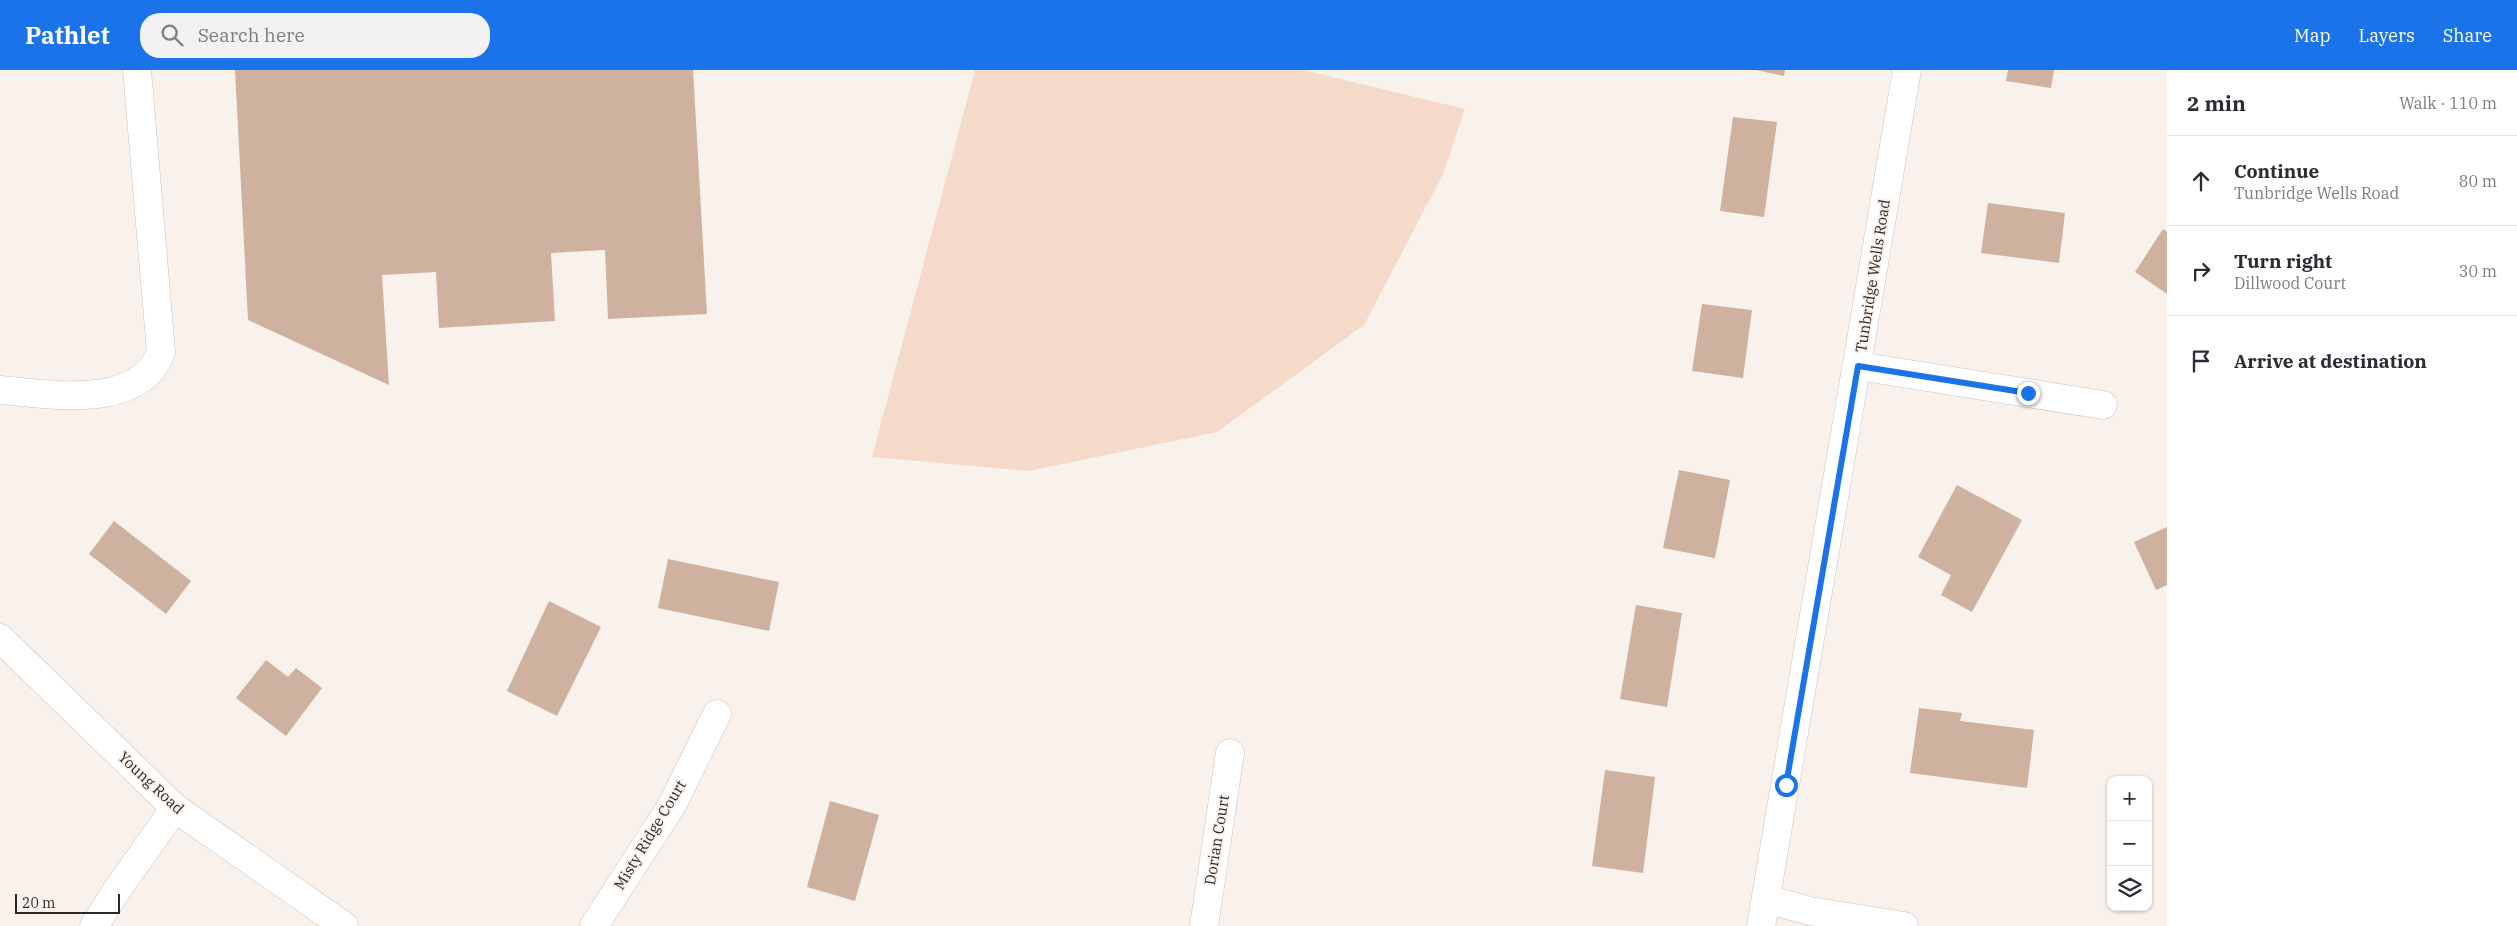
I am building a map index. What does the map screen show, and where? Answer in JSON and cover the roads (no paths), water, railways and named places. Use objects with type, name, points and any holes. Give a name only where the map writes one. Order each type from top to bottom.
[{"type":"street","points":[[0,390],[84,397],[130,386],[156,365],[161,352],[137,70]]},
{"type":"street","name":"Tunbridge Wells Road","points":[[1761,926],[1907,70]]},
{"type":"street","points":[[1858,366],[2103,405]]},
{"type":"street","name":"Young Road","points":[[0,638],[175,808],[344,926]]},
{"type":"street","name":"Misty Ridge Court","points":[[594,926],[672,805],[717,714]]},
{"type":"street","name":"Dorian Court","points":[[1204,926],[1230,753]]},
{"type":"street","points":[[94,926],[116,890],[175,808]]},
{"type":"street","points":[[1766,899],[1810,911],[1904,926]]}]
